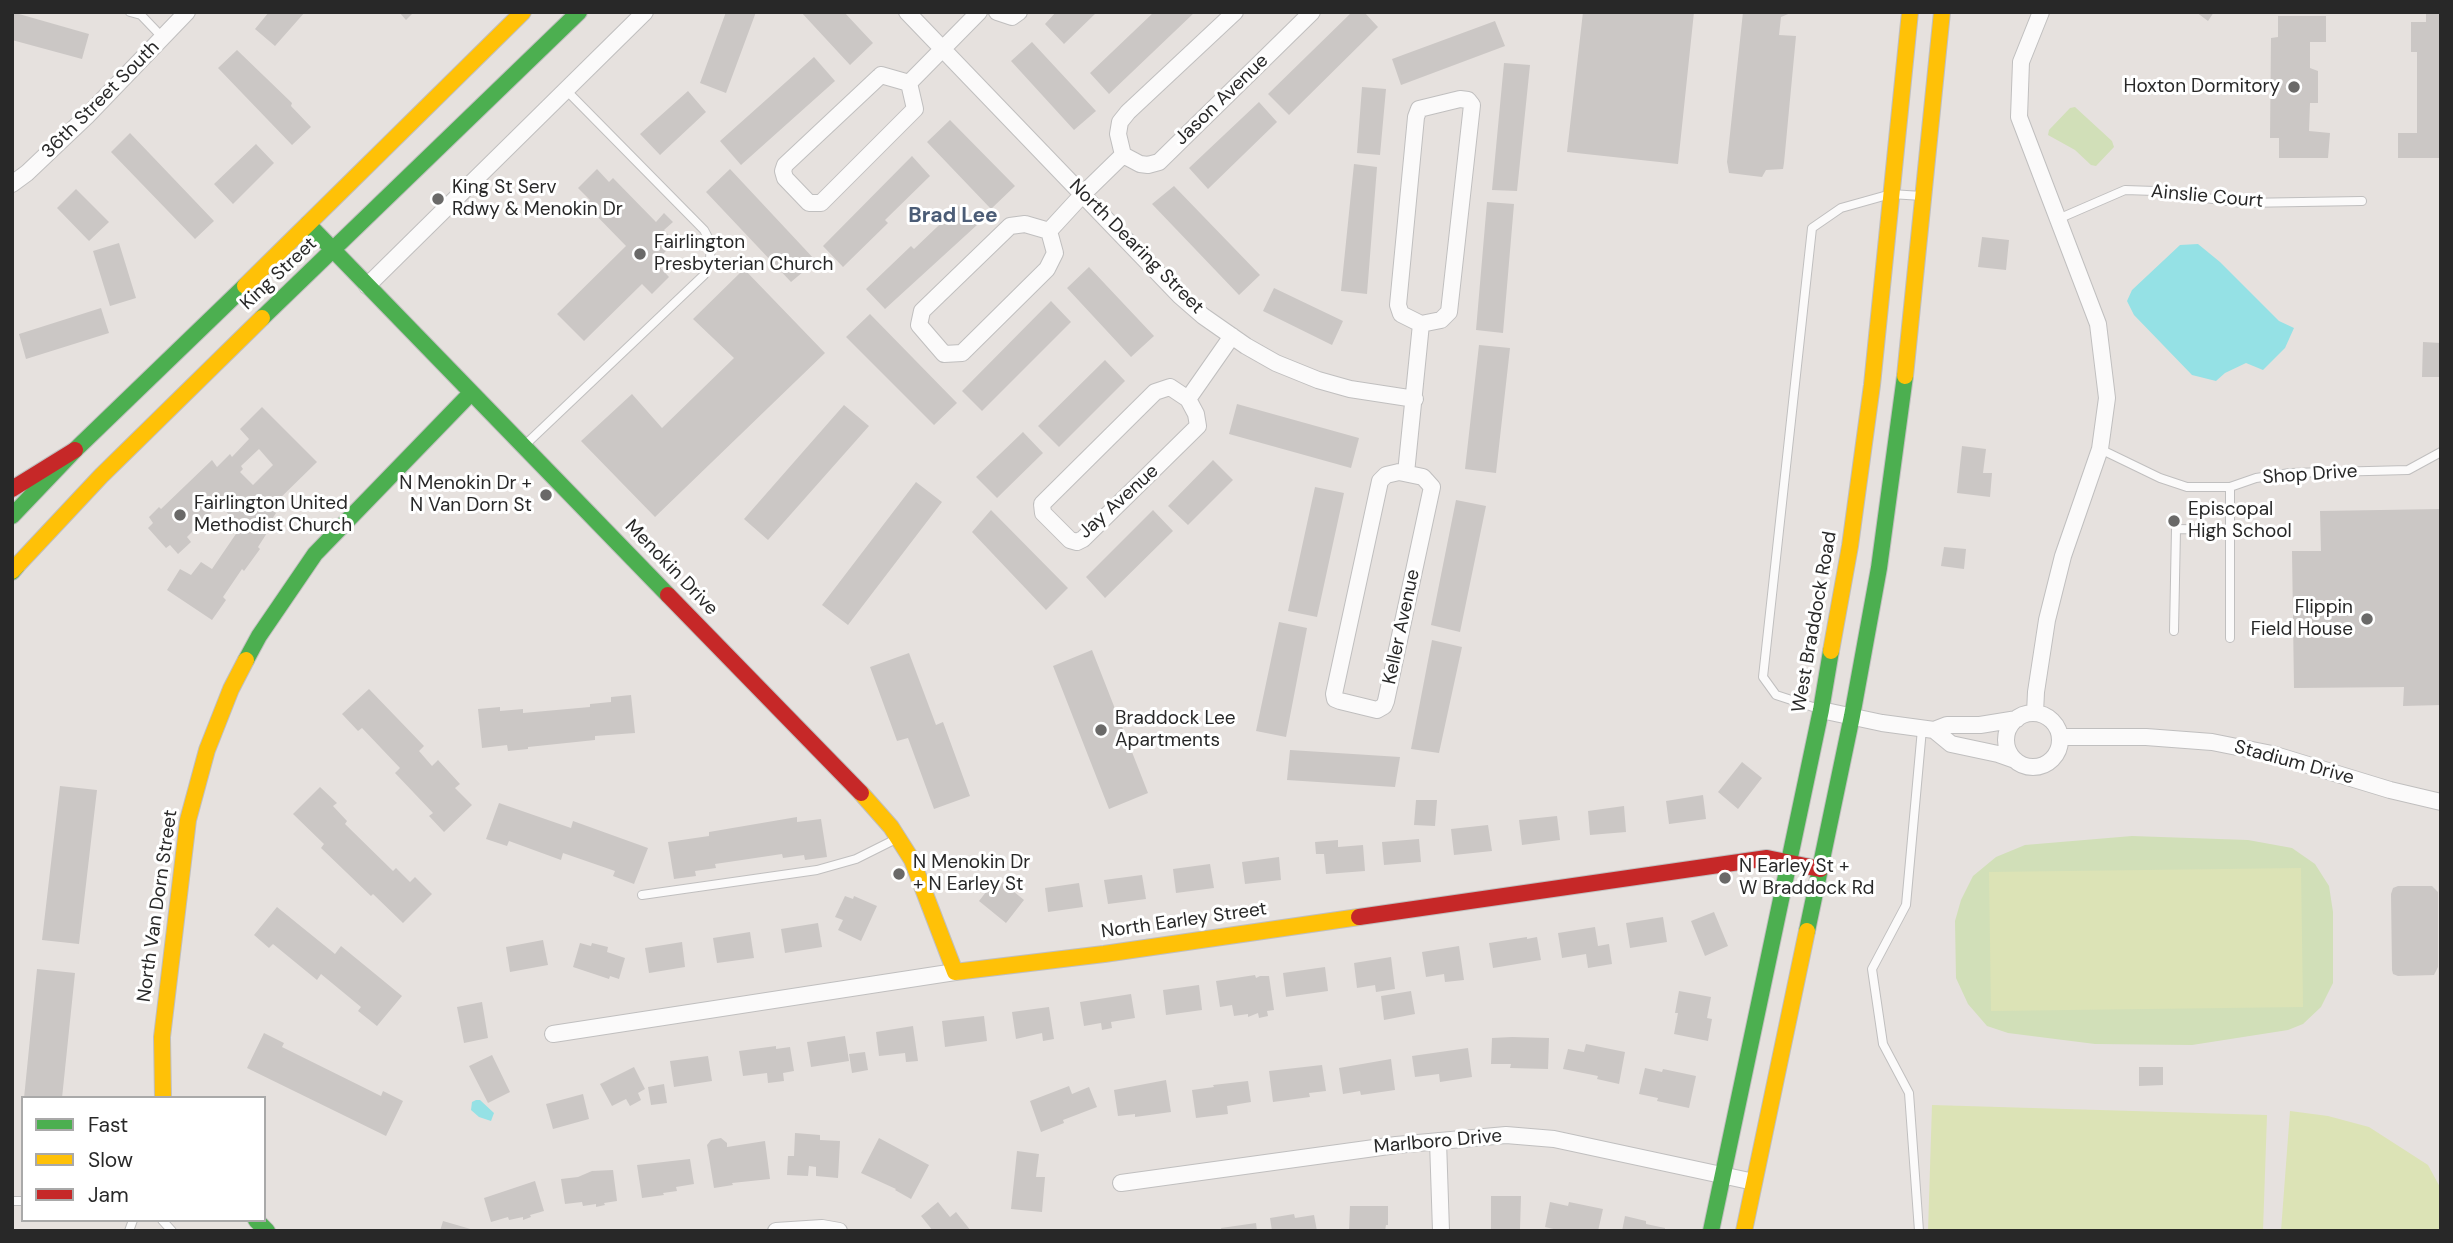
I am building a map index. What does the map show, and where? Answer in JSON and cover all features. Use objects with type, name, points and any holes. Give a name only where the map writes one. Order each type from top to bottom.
[{"type":"main road","name":"King Street","points":[[12,516],[75,450],[523,12]]},
{"type":"main road","name":"King Street","points":[[14,569],[101,476],[203,374],[579,12]]},
{"type":"main road","name":"West Braddock Road","points":[[1711,1231],[1790,863],[1850,546],[1872,385],[1910,12]]},
{"type":"main road","points":[[1744,1231],[1852,716],[1879,568],[1902,404],[1942,12]]},
{"type":"main road","name":"Menokin Drive","points":[[308,225],[863,794],[912,860],[954,972]]},
{"type":"main road","name":"North Van Dorn Street","points":[[163,1096],[162,1037],[188,820],[207,750],[231,689],[259,636],[316,554],[471,393]]},
{"type":"main road","points":[[12,489],[75,450]]},
{"type":"main road","name":"North Earley Street","points":[[954,972],[1104,954],[1767,858],[1820,869]]},
{"type":"street","name":"36th Street South","points":[[12,184],[65,138],[187,12]]},
{"type":"street","points":[[366,286],[645,12]]},
{"type":"street","name":"North Dearing Street","points":[[907,12],[1180,296],[1232,336],[1276,363],[1318,380],[1350,389],[1415,399]]},
{"type":"street","points":[[909,83],[979,12]]},
{"type":"street","points":[[998,12],[1012,17],[1019,12]]},
{"type":"street","points":[[1049,231],[1123,155],[1118,134],[1120,122],[1234,12]]},
{"type":"street","name":"Jason Avenue","points":[[1123,155],[1140,164],[1158,162],[1312,12]]},
{"type":"street","points":[[2035,713],[2047,620],[2063,556],[2100,449],[2107,398],[2098,324],[2019,117],[2021,62],[2041,12]]},
{"type":"street","points":[[881,75],[909,83],[915,109],[821,203],[809,203],[785,178],[785,165],[873,80],[881,75]]},
{"type":"street","points":[[1460,99],[1468,100],[1472,105],[1449,312],[1441,320],[1421,324],[1401,314],[1398,304],[1416,117],[1419,109],[1460,99]]},
{"type":"street","points":[[1025,224],[1049,231],[1055,253],[1047,269],[962,353],[944,354],[919,325],[922,311],[1010,226],[1025,224]]},
{"type":"street","points":[[1406,473],[1421,324]]},
{"type":"street","points":[[1188,399],[1232,336]]},
{"type":"street","name":"Jay Avenue","points":[[1170,387],[1188,399],[1196,414],[1198,426],[1083,539],[1070,540],[1043,513],[1042,504],[1049,496],[1155,392],[1170,387]]},
{"type":"street","name":"Keller Avenue","points":[[1406,473],[1423,477],[1432,487],[1386,701],[1384,706],[1377,710],[1340,701],[1335,699],[1334,694],[1380,481],[1386,475],[1406,473]]},
{"type":"street","points":[[1821,710],[1928,730],[1951,744],[1998,754],[2023,765],[2041,766],[2056,755],[2060,746],[2058,730],[2049,718],[2035,713],[1980,725],[1947,725],[1928,730]]},
{"type":"street","points":[[2015,760],[2007,744],[2007,734],[2017,719]]},
{"type":"street","name":"Stadium Drive","points":[[2060,737],[2146,737],[2212,742],[2272,754],[2390,790],[2441,802]]},
{"type":"street","name":"North Earley Street","points":[[553,1034],[954,972]]},
{"type":"street","name":"Marlboro Drive","points":[[1121,1183],[1357,1150],[1506,1135],[1554,1139],[1754,1182]]},
{"type":"street","points":[[1438,1141],[1441,1231]]},
{"type":"street","points":[[776,1231],[822,1228],[839,1231]]},
{"type":"lane","points":[[130,12],[141,15],[163,38]]},
{"type":"lane","points":[[523,446],[704,275],[710,259],[711,243],[704,230],[566,90]]},
{"type":"lane","name":"Ainslie Court","points":[[2058,219],[2124,191],[2155,191],[2242,203],[2362,201]]},
{"type":"lane","points":[[1821,710],[1776,695],[1763,677],[1812,228],[1841,208],[1891,194],[1922,196]]},
{"type":"lane","name":"Shop Drive","points":[[2100,449],[2160,478],[2187,487],[2230,487],[2256,478],[2290,473],[2408,470],[2441,452]]},
{"type":"lane","points":[[2230,487],[2230,638]]},
{"type":"lane","points":[[2174,631],[2176,529],[2230,530]]},
{"type":"lane","points":[[1919,1231],[1909,1093],[1882,1044],[1872,969],[1906,905],[1928,730]]},
{"type":"lane","points":[[642,895],[817,870],[856,859],[898,838]]},
{"type":"green space","points":[[2075,107],[2112,141],[2114,147],[2096,166],[2048,135],[2049,130],[2070,108]]},
{"type":"green space","points":[[2132,836],[2248,840],[2292,848],[2315,864],[2329,886],[2333,912],[2333,983],[2321,1007],[2303,1024],[2288,1030],[2192,1045],[2095,1044],[2008,1033],[1987,1026],[1968,1004],[1956,978],[1955,921],[1961,900],[1973,876],[1996,857],[2025,845]]},
{"type":"green space","points":[[2301,868],[2303,1007],[1991,1011],[1989,872]]},
{"type":"green space","points":[[1932,1105],[2267,1115],[2263,1231],[1928,1231]]},
{"type":"green space","points":[[2290,1111],[2328,1116],[2369,1127],[2428,1165],[2441,1189],[2441,1231],[2281,1231]]},
{"type":"water","points":[[2198,244],[2220,262],[2279,321],[2294,328],[2285,348],[2263,370],[2246,363],[2225,373],[2216,381],[2192,375],[2134,315],[2127,301],[2132,290],[2180,245]]},
{"type":"water","points":[[480,1100],[494,1113],[491,1121],[479,1117],[471,1110],[472,1102]]},
{"type":"building","points":[[12,12],[89,34],[82,59],[12,40]]},
{"type":"building","points":[[269,12],[305,12],[275,46],[255,29]]},
{"type":"building","points":[[399,12],[414,12],[406,20]]},
{"type":"building","points":[[726,12],[756,12],[726,93],[700,83]]},
{"type":"building","points":[[801,12],[844,12],[873,43],[850,65]]},
{"type":"building","points":[[1056,12],[1097,12],[1064,44],[1045,24]]},
{"type":"building","points":[[1154,12],[1195,12],[1109,94],[1090,73]]},
{"type":"building","points":[[1352,12],[1364,12],[1378,27],[1289,115],[1268,94]]},
{"type":"building","points":[[1583,12],[1694,12],[1678,164],[1567,152]]},
{"type":"building","points":[[1743,12],[1793,12],[1781,17],[1779,35],[1796,36],[1783,169],[1766,170],[1762,177],[1729,173],[1727,162]]},
{"type":"building","points":[[2196,12],[2214,12],[2208,21]]},
{"type":"building","points":[[2426,14],[2441,14],[2441,158],[2398,158],[2398,133],[2417,133],[2417,52],[2411,52],[2411,22],[2426,22]]},
{"type":"building","name":"Hoxton Dormitory","points":[[2278,16],[2326,16],[2326,42],[2310,42],[2310,68],[2318,71],[2318,103],[2310,103],[2309,131],[2330,133],[2328,158],[2279,158],[2279,138],[2270,138],[2271,38],[2278,37]]},
{"type":"building","points":[[1495,21],[1505,46],[1401,85],[1392,59]]},
{"type":"building","points":[[1032,42],[1096,111],[1074,130],[1011,61]]},
{"type":"building","points":[[237,50],[292,103],[291,106],[311,127],[292,145],[218,68]]},
{"type":"building","points":[[814,57],[835,81],[741,165],[720,141]]},
{"type":"building","points":[[1504,63],[1530,65],[1517,191],[1492,190]]},
{"type":"building","points":[[1362,87],[1386,89],[1380,155],[1357,153]]},
{"type":"building","points":[[688,91],[706,112],[660,155],[640,134]]},
{"type":"building","points":[[1259,102],[1277,122],[1208,189],[1189,168]]},
{"type":"building","points":[[950,120],[1015,186],[991,209],[927,142]]},
{"type":"building","points":[[130,133],[214,221],[195,239],[111,152]]},
{"type":"building","points":[[256,144],[274,163],[233,204],[214,184]]},
{"type":"building","points":[[912,156],[930,176],[885,220],[888,223],[843,267],[823,246]]},
{"type":"building","points":[[1354,164],[1377,167],[1367,294],[1341,291]]},
{"type":"building","name":"Fairlington Presbyterian Church","points":[[597,169],[609,182],[613,178],[656,222],[664,213],[673,222],[664,230],[675,242],[655,262],[669,277],[652,294],[642,284],[584,341],[557,314],[626,246],[586,205],[590,200],[578,188]]},
{"type":"building","points":[[730,169],[816,261],[791,282],[706,192]]},
{"type":"building","points":[[1174,186],[1260,275],[1239,295],[1152,204]]},
{"type":"building","points":[[76,189],[109,222],[89,241],[57,208]]},
{"type":"building","points":[[1487,202],[1514,204],[1503,333],[1476,330]]},
{"type":"building","points":[[959,206],[977,225],[885,309],[866,289],[911,246],[914,249]]},
{"type":"building","points":[[1982,237],[2009,240],[2006,270],[1978,267]]},
{"type":"building","points":[[119,243],[136,298],[110,306],[93,251]]},
{"type":"building","points":[[1089,267],[1154,336],[1131,357],[1067,288]]},
{"type":"building","points":[[744,269],[825,353],[655,517],[581,441],[632,394],[662,428],[734,358],[693,319]]},
{"type":"building","points":[[1274,288],[1343,321],[1332,345],[1263,311]]},
{"type":"building","points":[[1051,301],[1071,322],[982,411],[962,391]]},
{"type":"building","points":[[101,308],[109,333],[26,359],[19,334]]},
{"type":"building","points":[[870,314],[957,403],[934,425],[846,337]]},
{"type":"building","points":[[2423,342],[2441,343],[2441,377],[2422,377]]},
{"type":"building","points":[[1479,345],[1510,348],[1496,473],[1465,469]]},
{"type":"building","points":[[1105,360],[1125,381],[1059,447],[1038,426]]},
{"type":"building","points":[[1237,404],[1359,438],[1351,468],[1229,434]]},
{"type":"building","points":[[844,405],[869,426],[768,540],[744,519]]},
{"type":"building","name":"Fairlington United Methodist Church","points":[[262,407],[317,462],[270,508],[276,513],[271,521],[274,522],[258,547],[260,549],[223,597],[226,600],[212,620],[167,590],[180,569],[191,575],[201,562],[212,569],[240,528],[224,509],[228,505],[224,500],[187,537],[191,542],[178,554],[170,545],[166,548],[148,528],[153,523],[149,517],[159,507],[161,509],[212,460],[217,467],[230,454],[232,457],[249,439],[240,429]],"holes":[[[259,449],[273,465],[253,485],[240,472],[243,469],[241,466]]]},
{"type":"building","points":[[1023,432],[1043,453],[997,498],[976,477]]},
{"type":"building","points":[[1962,446],[1986,449],[1983,473],[1992,473],[1990,497],[1957,493]]},
{"type":"building","points":[[1213,460],[1233,480],[1188,525],[1168,506]]},
{"type":"building","points":[[916,482],[942,502],[848,625],[822,605]]},
{"type":"building","points":[[1315,487],[1344,493],[1317,617],[1288,611]]},
{"type":"building","points":[[1456,500],[1486,506],[1460,632],[1431,625]]},
{"type":"building","name":"Flippin Field House","points":[[2441,509],[2441,705],[2403,706],[2404,687],[2294,688],[2292,551],[2321,551],[2320,511]]},
{"type":"building","points":[[991,510],[1068,588],[1046,610],[972,532]]},
{"type":"building","points":[[1153,510],[1173,531],[1105,598],[1086,577]]},
{"type":"building","points":[[1944,547],[1966,549],[1964,569],[1941,566]]},
{"type":"building","points":[[1279,622],[1307,628],[1286,737],[1256,731]]},
{"type":"building","points":[[1432,640],[1462,647],[1439,753],[1411,749]]},
{"type":"building","name":"Braddock Lee Apartments","points":[[1092,650],[1148,793],[1109,809],[1053,666]]},
{"type":"building","points":[[909,653],[936,725],[943,722],[970,796],[934,809],[908,738],[897,741],[870,667]]},
{"type":"building","points":[[369,689],[424,746],[419,751],[432,766],[438,760],[460,784],[455,788],[472,805],[444,832],[429,816],[433,813],[395,773],[400,768],[362,728],[358,731],[342,714]]},
{"type":"building","points":[[631,695],[635,733],[595,736],[595,740],[508,751],[507,745],[482,748],[478,709],[523,709],[523,713],[590,707],[590,704],[611,702],[611,697]]},
{"type":"building","points":[[1290,750],[1400,757],[1395,787],[1287,780]]},
{"type":"building","points":[[1742,762],[1762,778],[1738,809],[1718,792]]},
{"type":"building","points":[[60,786],[97,790],[79,944],[42,940]]},
{"type":"building","points":[[320,787],[337,803],[333,806],[347,821],[345,824],[393,871],[396,868],[410,882],[415,877],[432,894],[403,923],[321,848],[324,844],[293,814]]},
{"type":"building","points":[[1703,795],[1706,819],[1669,824],[1666,801]]},
{"type":"building","points":[[1416,800],[1437,800],[1435,826],[1414,825]]},
{"type":"building","points":[[499,803],[571,828],[573,821],[648,848],[634,884],[613,876],[615,871],[563,853],[561,860],[509,841],[507,846],[486,839]]},
{"type":"building","points":[[1624,806],[1626,832],[1590,835],[1588,811]]},
{"type":"building","points":[[1557,816],[1560,840],[1522,845],[1519,820]]},
{"type":"building","points":[[797,817],[797,822],[821,819],[827,857],[805,860],[804,855],[783,858],[782,854],[715,864],[716,868],[695,871],[696,876],[674,879],[668,842]]},
{"type":"building","points":[[1488,825],[1492,851],[1454,855],[1451,829]]},
{"type":"building","points":[[1419,839],[1421,862],[1384,865],[1382,842]]},
{"type":"building","points":[[1338,840],[1338,847],[1363,845],[1365,871],[1326,874],[1324,854],[1316,854],[1315,842]]},
{"type":"building","points":[[1279,857],[1281,880],[1245,884],[1242,862]]},
{"type":"building","points":[[1210,864],[1214,888],[1176,893],[1173,869]]},
{"type":"building","points":[[1142,875],[1146,899],[1108,904],[1104,880]]},
{"type":"building","points":[[997,878],[1024,900],[1006,923],[979,901]]},
{"type":"building","points":[[1079,883],[1083,907],[1048,912],[1045,888]]},
{"type":"building","points":[[2432,886],[2438,892],[2438,967],[2434,975],[2393,974],[2391,894],[2393,888]]},
{"type":"building","points":[[845,896],[853,899],[854,896],[877,906],[861,941],[838,930],[843,920],[835,917]]},
{"type":"building","points":[[277,907],[335,954],[341,946],[402,996],[377,1026],[358,1011],[361,1007],[321,974],[317,980],[273,944],[269,948],[254,935]]},
{"type":"building","points":[[1714,912],[1728,946],[1705,956],[1691,921]]},
{"type":"building","points":[[1663,917],[1667,942],[1630,948],[1626,923]]},
{"type":"building","points":[[818,923],[822,947],[785,953],[781,929]]},
{"type":"building","points":[[1595,927],[1598,946],[1609,944],[1612,964],[1588,968],[1586,954],[1562,958],[1558,933]]},
{"type":"building","points":[[750,932],[754,958],[717,963],[713,938]]},
{"type":"building","points":[[1537,937],[1541,960],[1493,968],[1489,943]]},
{"type":"building","points":[[543,940],[548,965],[510,972],[506,947]]},
{"type":"building","points":[[682,942],[685,967],[649,973],[645,948]]},
{"type":"building","points":[[580,943],[608,947],[607,952],[625,958],[619,979],[610,976],[609,979],[573,967]]},
{"type":"building","points":[[1459,946],[1464,980],[1445,982],[1444,974],[1426,977],[1422,952]]},
{"type":"building","points":[[1391,957],[1395,989],[1376,992],[1375,985],[1357,988],[1354,963]]},
{"type":"building","points":[[1325,967],[1328,991],[1286,997],[1283,973]]},
{"type":"building","points":[[37,969],[75,973],[62,1096],[24,1096]]},
{"type":"building","points":[[1255,975],[1256,978],[1269,976],[1274,1010],[1267,1011],[1268,1016],[1259,1018],[1258,1013],[1248,1017],[1248,1014],[1234,1016],[1232,1005],[1220,1007],[1216,981]]},
{"type":"building","points":[[1199,985],[1202,1010],[1166,1015],[1163,990]]},
{"type":"building","points":[[1411,991],[1415,1014],[1384,1020],[1381,996]]},
{"type":"building","points":[[1679,991],[1711,997],[1707,1018],[1712,1019],[1708,1041],[1674,1034]]},
{"type":"building","points":[[1131,994],[1135,1018],[1111,1022],[1112,1028],[1102,1030],[1101,1023],[1084,1026],[1080,1002]]},
{"type":"building","points":[[482,1002],[488,1038],[464,1043],[457,1007]]},
{"type":"building","points":[[1049,1007],[1054,1039],[1043,1041],[1042,1033],[1016,1039],[1012,1012]]},
{"type":"building","points":[[984,1016],[987,1041],[945,1047],[942,1021]]},
{"type":"building","points":[[913,1026],[918,1061],[906,1062],[905,1053],[879,1056],[876,1032]]},
{"type":"building","points":[[264,1033],[284,1043],[282,1047],[381,1096],[383,1091],[403,1101],[386,1136],[247,1068]]},
{"type":"building","points":[[845,1036],[849,1061],[811,1067],[807,1042]]},
{"type":"building","points":[[1492,1038],[1549,1038],[1548,1069],[1510,1068],[1511,1064],[1491,1064]]},
{"type":"building","points":[[1586,1044],[1625,1052],[1619,1084],[1597,1079],[1598,1076],[1563,1069],[1568,1049],[1584,1052]]},
{"type":"building","points":[[776,1046],[776,1049],[790,1047],[794,1071],[783,1073],[784,1081],[768,1083],[767,1073],[743,1076],[739,1051]]},
{"type":"building","points":[[1468,1048],[1472,1077],[1440,1082],[1439,1074],[1415,1077],[1412,1056]]},
{"type":"building","points":[[865,1052],[868,1070],[852,1073],[849,1054]]},
{"type":"building","points":[[492,1055],[510,1092],[488,1103],[469,1066]]},
{"type":"building","points":[[708,1056],[712,1081],[674,1087],[670,1061]]},
{"type":"building","points":[[1391,1059],[1395,1090],[1361,1095],[1360,1091],[1343,1094],[1339,1068]]},
{"type":"building","points":[[1322,1065],[1326,1091],[1309,1093],[1310,1097],[1273,1102],[1269,1071]]},
{"type":"building","points":[[634,1067],[645,1089],[638,1093],[641,1100],[630,1106],[626,1099],[612,1106],[600,1084]]},
{"type":"building","points":[[2139,1067],[2163,1067],[2163,1085],[2139,1086]]},
{"type":"building","points":[[1645,1068],[1696,1076],[1689,1108],[1639,1094]]},
{"type":"building","points":[[1166,1080],[1171,1112],[1135,1117],[1135,1114],[1118,1116],[1114,1090]]},
{"type":"building","points":[[1248,1081],[1251,1102],[1227,1106],[1228,1114],[1196,1118],[1192,1090]]},
{"type":"building","points":[[664,1084],[667,1103],[651,1105],[648,1087]]},
{"type":"building","points":[[1069,1086],[1072,1094],[1089,1087],[1097,1107],[1041,1132],[1030,1101]]},
{"type":"building","points":[[583,1094],[589,1119],[553,1129],[546,1104]]},
{"type":"building","points":[[795,1133],[820,1135],[820,1140],[840,1141],[838,1178],[816,1176],[816,1167],[809,1166],[808,1176],[787,1175],[788,1156],[794,1156]]},
{"type":"building","points":[[721,1138],[727,1143],[727,1147],[765,1141],[770,1179],[714,1188],[707,1145],[711,1140]]},
{"type":"building","points":[[879,1138],[929,1165],[911,1199],[861,1173]]},
{"type":"building","points":[[1017,1151],[1039,1154],[1036,1177],[1045,1177],[1042,1212],[1011,1209]]},
{"type":"building","points":[[690,1159],[694,1184],[676,1187],[677,1191],[663,1193],[664,1195],[642,1198],[637,1165]]},
{"type":"building","points":[[613,1170],[617,1201],[596,1207],[596,1204],[583,1206],[582,1202],[565,1204],[561,1179],[578,1177],[592,1171]]},
{"type":"building","points":[[535,1181],[544,1211],[523,1220],[523,1217],[509,1220],[508,1217],[491,1222],[484,1198]]},
{"type":"building","points":[[1491,1196],[1521,1196],[1520,1229],[1491,1229]]},
{"type":"building","points":[[938,1202],[950,1217],[956,1212],[971,1231],[933,1231],[921,1216]]},
{"type":"building","points":[[1550,1202],[1568,1206],[1569,1202],[1603,1209],[1598,1231],[1562,1231],[1545,1227]]},
{"type":"building","points":[[1350,1206],[1388,1206],[1388,1225],[1385,1231],[1349,1231]]},
{"type":"building","points":[[1294,1214],[1295,1218],[1314,1215],[1317,1231],[1272,1231],[1270,1218]]},
{"type":"building","points":[[1625,1216],[1665,1228],[1665,1231],[1622,1231]]},
{"type":"building","points":[[443,1221],[474,1230],[474,1231],[440,1231]]},
{"type":"building","points":[[1256,1223],[1257,1231],[1222,1231],[1221,1228]]},
{"type":"traffic: fast","points":[[262,318],[579,12]]},
{"type":"traffic: fast","points":[[308,224],[668,595]]},
{"type":"traffic: fast","points":[[12,516],[75,450],[245,286]]},
{"type":"traffic: fast","points":[[1807,931],[1852,716],[1879,568],[1905,376]]},
{"type":"traffic: fast","points":[[246,660],[259,636],[315,554],[471,393]]},
{"type":"traffic: fast","points":[[12,572],[17,566]]},
{"type":"traffic: fast","points":[[1711,1231],[1821,710],[1831,651]]},
{"type":"traffic: fast","points":[[258,1222],[267,1231]]},
{"type":"traffic: slow","points":[[245,286],[523,12]]},
{"type":"traffic: slow","points":[[1831,651],[1850,546],[1872,385],[1910,12]]},
{"type":"traffic: slow","points":[[1905,376],[1942,12]]},
{"type":"traffic: slow","points":[[12,571],[101,476],[262,318]]},
{"type":"traffic: slow","points":[[163,1096],[162,1037],[188,820],[207,750],[231,689],[246,660]]},
{"type":"traffic: slow","points":[[861,793],[891,827],[912,860],[955,972],[1104,954],[1359,917]]},
{"type":"traffic: slow","points":[[1744,1231],[1807,931]]},
{"type":"traffic: jam","points":[[12,489],[75,450]]},
{"type":"traffic: jam","points":[[668,595],[861,793]]},
{"type":"traffic: jam","points":[[1359,917],[1767,858],[1820,869]]},
{"type":"place","name":"Hoxton Dormitory","points":[[2294,87]]},
{"type":"place","name":"King St Serv Rdwy & Menokin Dr","points":[[438,199]]},
{"type":"place","name":"Fairlington Presbyterian Church","points":[[640,254]]},
{"type":"place","name":"N Menokin Dr + N Van Dorn St","points":[[546,495]]},
{"type":"place","name":"Fairlington United Methodist Church","points":[[180,515]]},
{"type":"place","name":"Episcopal High School","points":[[2174,521]]},
{"type":"place","name":"Flippin Field House","points":[[2367,619]]},
{"type":"place","name":"Braddock Lee Apartments","points":[[1101,730]]},
{"type":"place","name":"N Menokin Dr + N Earley St","points":[[899,874]]},
{"type":"place","name":"N Earley St + W Braddock Rd","points":[[1725,878]]},
{"type":"district","name":"Brad Lee","points":[[953,216]]}]
